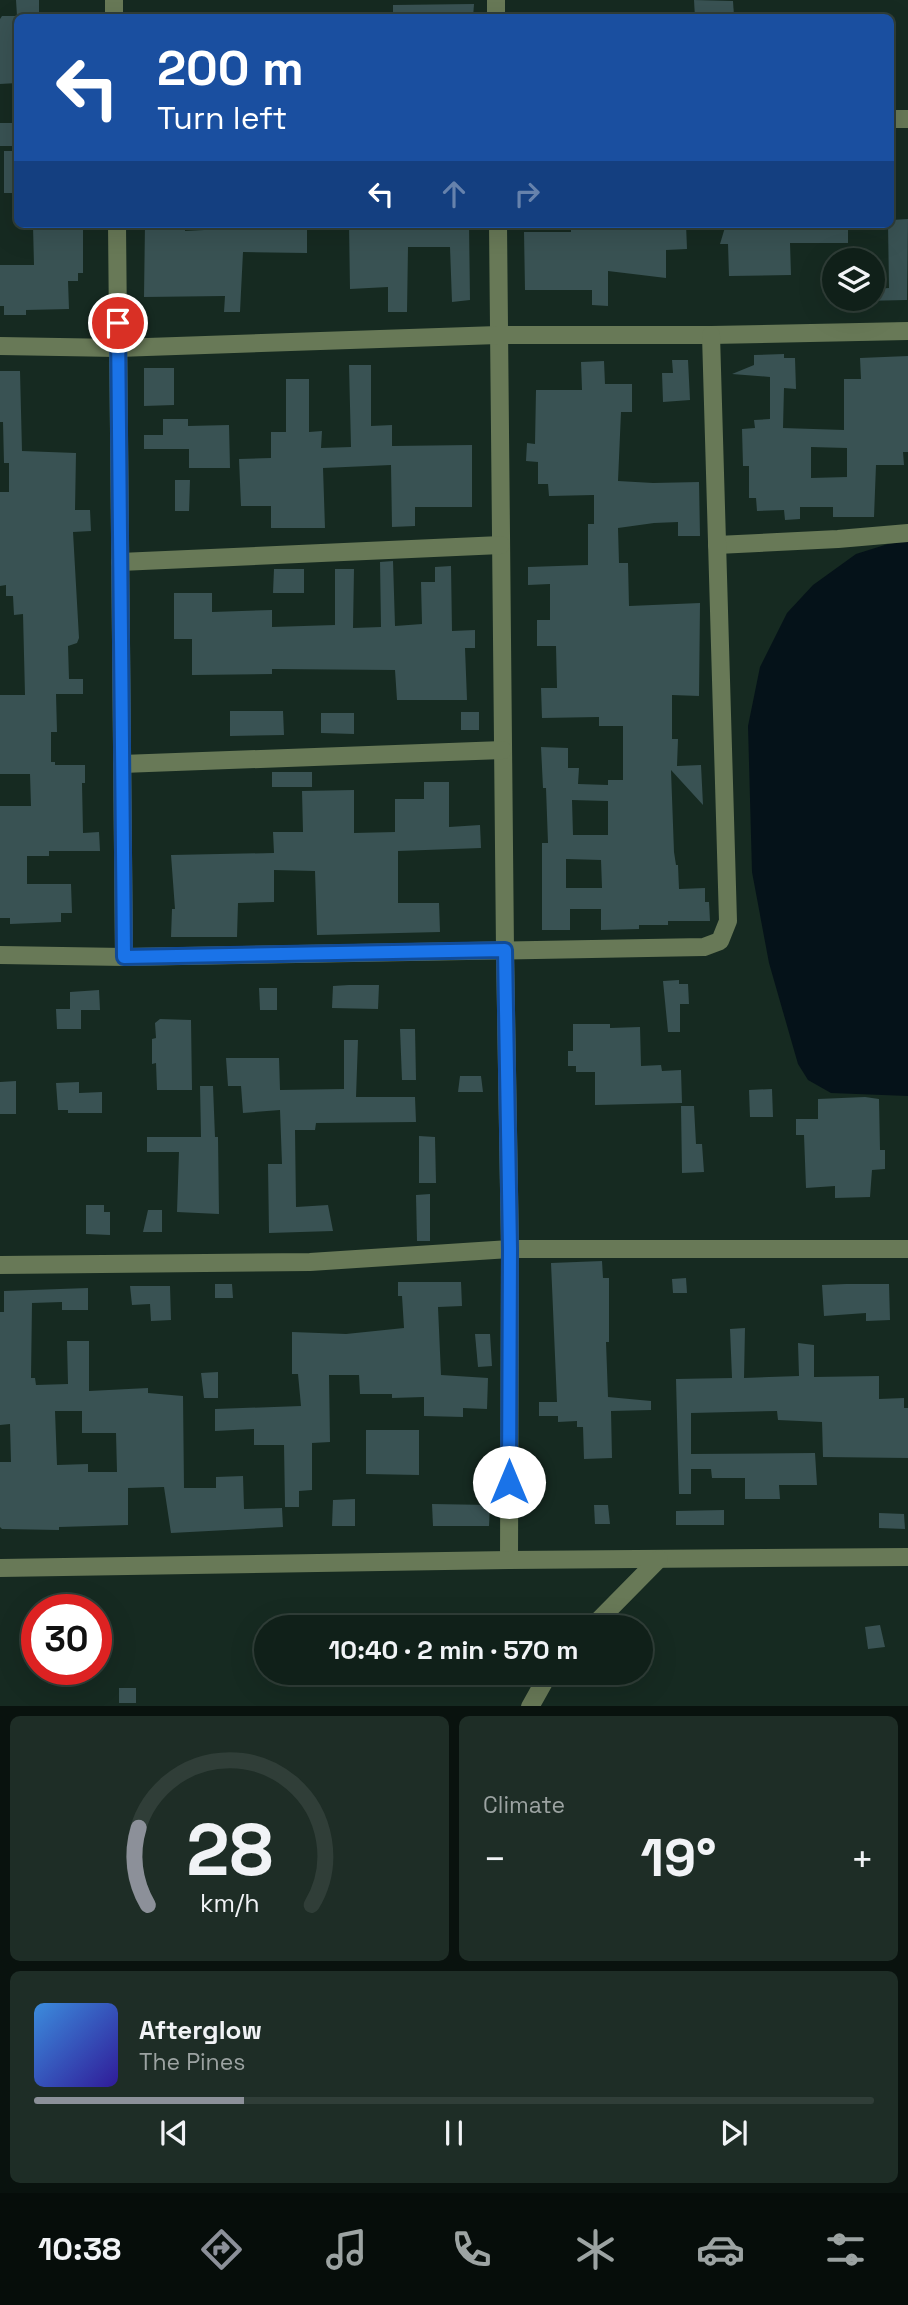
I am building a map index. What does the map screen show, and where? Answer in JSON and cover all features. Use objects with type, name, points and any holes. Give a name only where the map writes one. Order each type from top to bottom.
[{"type":"street","points":[[117,228],[124,957]]},
{"type":"street","points":[[498,228],[510,1249],[509,1560]]},
{"type":"street","points":[[0,345],[118,348],[498,335],[908,331]]},
{"type":"street","points":[[0,955],[124,957],[704,947],[720,941],[728,921],[711,335]]},
{"type":"street","points":[[717,545],[908,533]]},
{"type":"street","points":[[120,562],[501,545]]},
{"type":"street","points":[[122,764],[503,750]]},
{"type":"street","points":[[0,1265],[310,1262],[510,1249],[908,1250]]},
{"type":"street","points":[[0,1568],[908,1557]]},
{"type":"street","points":[[604,1615],[659,1559]]},
{"type":"street","points":[[530,1706],[542,1685]]},
{"type":"shaded area","points":[[908,541],[908,1096],[831,1093],[808,1080],[798,1064],[769,963],[752,872],[748,726],[760,667],[787,613],[813,585],[856,554]]},
{"type":"building","points":[[16,0],[39,0],[39,14],[17,14]]},
{"type":"building","points":[[694,0],[733,1],[734,14],[695,14]]},
{"type":"building","points":[[474,4],[473,14],[393,14],[393,5]]},
{"type":"building","points":[[2,16],[14,16],[14,83],[0,84]]},
{"type":"building","points":[[0,123],[14,123],[14,146],[0,146]]},
{"type":"building","points":[[4,151],[14,151],[14,193],[4,193]]},
{"type":"building","points":[[908,219],[907,300],[885,300],[885,288],[889,288],[888,228],[894,228],[894,220]]},
{"type":"building","points":[[33,228],[83,228],[83,273],[78,273],[78,281],[68,281],[69,309],[26,310],[26,315],[4,315],[4,306],[0,306],[0,265],[34,265]]},
{"type":"building","points":[[145,228],[185,228],[185,231],[307,228],[307,253],[243,252],[240,312],[224,312],[225,296],[144,297]]},
{"type":"building","points":[[349,228],[469,228],[470,300],[452,302],[450,247],[408,247],[407,312],[388,312],[388,287],[350,289]]},
{"type":"building","points":[[571,228],[686,228],[687,249],[666,250],[666,278],[608,271],[608,306],[592,305],[592,290],[525,290],[524,232],[571,232]]},
{"type":"building","points":[[725,228],[848,228],[848,243],[790,243],[791,275],[729,276],[728,244],[720,244]]},
{"type":"building","points":[[784,354],[784,358],[795,358],[796,389],[784,388],[783,428],[844,430],[844,379],[861,379],[860,358],[908,356],[908,452],[903,452],[904,465],[876,465],[874,517],[833,517],[833,507],[800,507],[800,519],[785,520],[784,510],[757,511],[756,498],[749,498],[749,466],[743,466],[742,429],[755,428],[754,420],[770,419],[770,377],[732,374],[754,365],[754,355]],"holes":[[[811,447],[847,448],[847,477],[811,478]]]},
{"type":"building","points":[[672,360],[688,360],[690,400],[663,402],[662,373],[673,373]]},
{"type":"building","points":[[604,361],[605,384],[632,384],[632,412],[621,412],[618,481],[699,482],[700,536],[678,536],[678,522],[618,528],[619,563],[628,563],[629,606],[700,603],[699,696],[672,695],[672,739],[678,739],[677,766],[701,765],[703,805],[671,770],[674,852],[678,865],[679,889],[705,888],[710,921],[668,921],[668,925],[639,925],[639,929],[601,930],[601,909],[570,909],[570,930],[542,930],[542,843],[548,843],[541,747],[568,748],[568,768],[579,768],[578,784],[608,785],[608,780],[623,780],[623,726],[599,726],[599,717],[542,718],[541,688],[557,688],[556,646],[537,646],[537,620],[550,620],[550,584],[528,585],[528,567],[588,565],[588,524],[594,524],[594,495],[549,496],[548,484],[538,484],[538,462],[526,461],[527,443],[535,444],[536,390],[582,390],[581,362]],"holes":[[[572,800],[608,801],[608,835],[573,835]],[[566,859],[601,860],[602,888],[566,888]]]},
{"type":"building","points":[[349,365],[371,365],[371,426],[392,425],[392,446],[472,445],[472,507],[415,507],[415,526],[392,527],[391,465],[323,468],[325,528],[271,528],[271,506],[241,506],[239,459],[271,458],[271,432],[286,432],[286,379],[309,379],[309,432],[322,431],[321,448],[351,447]]},
{"type":"building","points":[[144,368],[174,368],[174,405],[144,406]]},
{"type":"building","points":[[0,371],[20,371],[22,451],[76,453],[75,510],[90,510],[91,531],[73,532],[79,638],[77,643],[68,646],[69,679],[83,679],[83,694],[56,694],[57,732],[51,732],[51,762],[55,762],[55,765],[85,765],[85,783],[82,783],[83,833],[99,832],[100,851],[49,851],[49,856],[27,856],[27,884],[71,884],[72,913],[61,913],[61,922],[10,924],[10,918],[0,918],[0,806],[31,806],[30,774],[0,774],[0,695],[25,695],[23,614],[14,615],[13,596],[6,596],[6,585],[0,586],[0,492],[9,492],[9,463],[4,463],[3,422],[0,422]]},
{"type":"building","points":[[163,419],[188,419],[188,426],[229,425],[230,468],[189,468],[189,449],[144,449],[144,435],[163,435]]},
{"type":"building","points":[[175,480],[190,480],[189,511],[175,511]]},
{"type":"building","points":[[393,561],[395,626],[422,624],[421,582],[435,582],[435,567],[451,566],[452,631],[475,630],[475,648],[465,648],[467,700],[397,700],[395,670],[272,669],[272,674],[192,675],[192,639],[174,639],[174,593],[212,593],[212,612],[272,610],[272,627],[335,625],[335,569],[354,569],[353,628],[381,627],[380,562]]},
{"type":"building","points":[[274,569],[304,569],[304,593],[273,593]]},
{"type":"building","points":[[230,711],[283,711],[284,735],[230,736]]},
{"type":"building","points":[[461,712],[479,712],[479,730],[461,730]]},
{"type":"building","points":[[321,713],[354,713],[354,734],[321,733]]},
{"type":"building","points":[[272,772],[312,772],[312,787],[272,787]]},
{"type":"building","points":[[424,782],[449,782],[449,827],[480,825],[481,848],[398,851],[398,903],[439,903],[440,932],[317,935],[315,871],[274,870],[274,902],[238,903],[237,937],[171,937],[172,909],[175,909],[171,855],[274,853],[273,832],[303,832],[302,791],[354,790],[354,833],[395,832],[395,799],[424,799]]},
{"type":"building","points":[[679,980],[679,984],[688,984],[689,1004],[680,1004],[680,1032],[668,1032],[663,981]]},
{"type":"building","points":[[379,985],[378,1009],[332,1008],[333,986]]},
{"type":"building","points":[[259,988],[277,988],[277,1010],[260,1010]]},
{"type":"building","points":[[99,990],[100,1010],[81,1010],[81,1029],[57,1029],[56,1009],[70,1009],[70,992]]},
{"type":"building","points":[[160,1019],[191,1020],[192,1090],[157,1090],[156,1063],[152,1064],[152,1039],[156,1038],[155,1023]]},
{"type":"building","points":[[573,1024],[610,1024],[610,1028],[640,1027],[641,1066],[661,1065],[662,1071],[681,1070],[682,1103],[595,1105],[595,1072],[576,1072],[576,1066],[568,1066],[568,1051],[573,1051]]},
{"type":"building","points":[[400,1029],[415,1029],[416,1080],[402,1080]]},
{"type":"building","points":[[344,1040],[358,1040],[356,1097],[415,1097],[416,1122],[316,1123],[315,1130],[295,1130],[296,1207],[328,1205],[333,1231],[269,1233],[268,1164],[282,1164],[280,1110],[243,1113],[241,1086],[228,1086],[226,1058],[279,1058],[280,1090],[344,1089]]},
{"type":"building","points":[[460,1076],[481,1076],[483,1092],[458,1092]]},
{"type":"building","points":[[16,1081],[16,1114],[0,1114],[0,1082]]},
{"type":"building","points":[[79,1082],[79,1093],[102,1092],[102,1113],[68,1113],[68,1110],[58,1110],[56,1083]]},
{"type":"building","points":[[200,1086],[213,1086],[215,1137],[218,1137],[219,1214],[177,1212],[179,1152],[147,1152],[147,1137],[201,1137]]},
{"type":"building","points":[[772,1089],[773,1117],[750,1117],[749,1090]]},
{"type":"building","points":[[818,1099],[879,1099],[880,1150],[885,1150],[885,1169],[872,1170],[870,1197],[835,1198],[835,1186],[806,1188],[804,1135],[796,1135],[796,1119],[818,1119]]},
{"type":"building","points":[[681,1106],[694,1106],[696,1144],[702,1144],[704,1172],[682,1173]]},
{"type":"building","points":[[419,1136],[435,1137],[436,1183],[419,1183]]},
{"type":"building","points":[[430,1194],[430,1241],[417,1241],[416,1195]]},
{"type":"building","points":[[86,1205],[104,1205],[104,1212],[110,1212],[110,1235],[86,1234]]},
{"type":"building","points":[[148,1210],[162,1210],[162,1232],[143,1232]]},
{"type":"building","points":[[602,1261],[603,1278],[609,1278],[609,1342],[606,1342],[608,1397],[651,1401],[651,1410],[611,1411],[612,1458],[584,1459],[583,1427],[577,1427],[577,1421],[558,1422],[558,1416],[539,1416],[539,1402],[557,1402],[551,1263]]},
{"type":"building","points":[[686,1278],[687,1293],[673,1293],[672,1279]]},
{"type":"building","points":[[398,1282],[461,1282],[462,1306],[438,1307],[441,1375],[488,1378],[487,1409],[463,1408],[463,1417],[424,1416],[424,1397],[392,1398],[392,1394],[360,1394],[359,1375],[329,1375],[330,1442],[312,1443],[312,1490],[299,1491],[299,1507],[285,1507],[284,1445],[254,1445],[254,1429],[215,1431],[215,1409],[301,1406],[298,1374],[292,1374],[292,1332],[346,1334],[404,1328],[402,1296],[398,1296]]},
{"type":"building","points":[[215,1284],[232,1284],[233,1298],[215,1298]]},
{"type":"building","points":[[889,1284],[890,1320],[866,1321],[866,1313],[824,1316],[822,1285]]},
{"type":"building","points":[[130,1286],[170,1286],[171,1320],[151,1321],[150,1304],[132,1305]]},
{"type":"building","points":[[88,1288],[88,1310],[62,1310],[62,1302],[32,1303],[31,1378],[35,1378],[36,1385],[68,1384],[67,1341],[89,1341],[89,1391],[148,1388],[148,1393],[183,1396],[184,1488],[216,1488],[216,1477],[243,1476],[244,1509],[282,1508],[283,1527],[171,1533],[164,1487],[128,1488],[128,1525],[59,1527],[59,1530],[2,1529],[0,1462],[11,1462],[10,1424],[0,1425],[0,1312],[4,1312],[4,1291]],"holes":[[[55,1411],[82,1411],[82,1433],[116,1433],[117,1472],[88,1472],[88,1464],[57,1465]]]},
{"type":"building","points":[[745,1328],[744,1378],[799,1376],[798,1343],[814,1345],[814,1377],[879,1376],[879,1399],[904,1398],[904,1408],[908,1408],[908,1458],[823,1457],[822,1422],[778,1420],[777,1411],[691,1413],[691,1454],[815,1453],[817,1485],[779,1485],[780,1499],[745,1499],[745,1478],[712,1478],[711,1469],[691,1469],[691,1494],[679,1494],[676,1379],[732,1378],[730,1329]]},
{"type":"building","points":[[475,1334],[490,1334],[492,1366],[478,1367]]},
{"type":"building","points":[[218,1372],[218,1398],[204,1398],[201,1373]]},
{"type":"building","points":[[366,1430],[419,1430],[419,1475],[366,1474]]},
{"type":"building","points":[[355,1499],[355,1526],[332,1526],[333,1500]]},
{"type":"building","points":[[432,1504],[490,1505],[489,1526],[433,1526]]},
{"type":"building","points":[[594,1505],[608,1505],[610,1524],[595,1524]]},
{"type":"building","points":[[724,1510],[724,1525],[676,1525],[676,1511]]},
{"type":"building","points":[[879,1513],[904,1514],[905,1529],[879,1528]]},
{"type":"building","points":[[880,1625],[885,1647],[868,1649],[865,1627]]},
{"type":"building","points":[[119,1688],[136,1688],[136,1703],[119,1703]]},
{"type":"route","points":[[118,323],[124,957],[505,950],[510,1249],[509,1482]]}]
